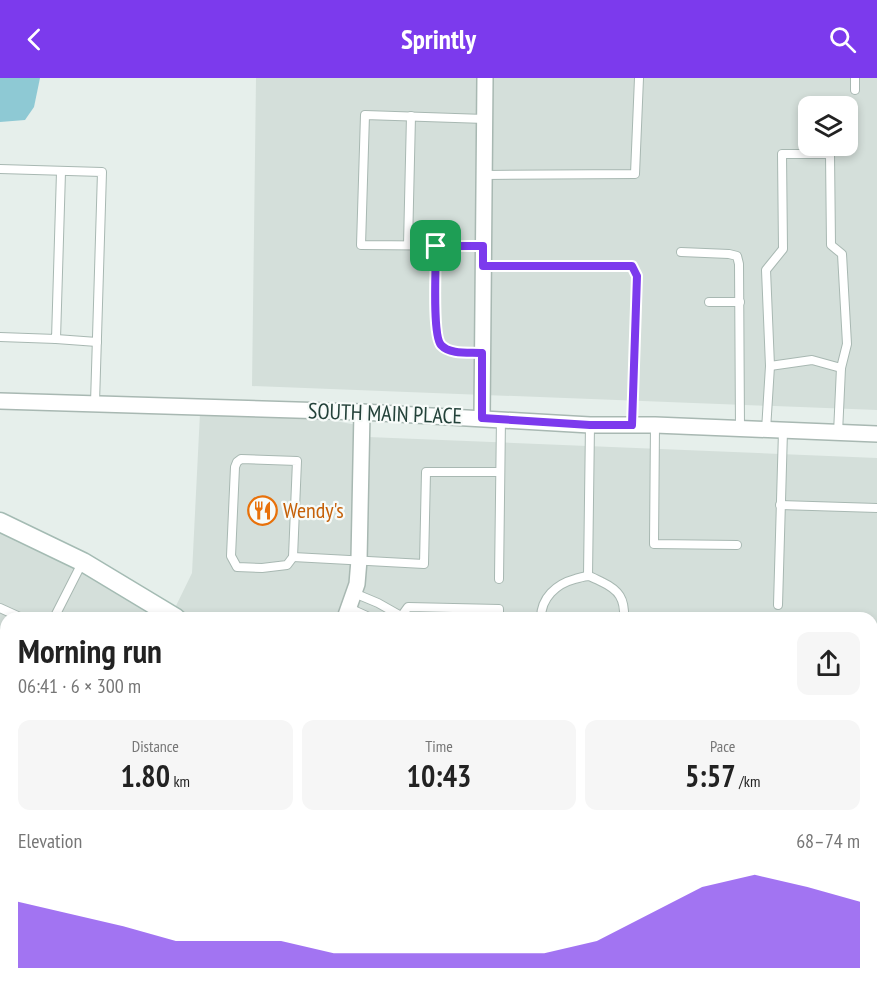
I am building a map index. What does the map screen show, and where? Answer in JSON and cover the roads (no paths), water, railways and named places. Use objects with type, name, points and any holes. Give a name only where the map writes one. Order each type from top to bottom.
[{"type":"main road","points":[[0,522],[83,562],[166,612]]},
{"type":"street","points":[[482,418],[485,78]]},
{"type":"street","name":"SOUTH MAIN PLACE","points":[[0,401],[362,412],[501,418],[590,425],[655,425],[877,434]]},
{"type":"street","points":[[350,606],[359,560],[362,412]]},
{"type":"lane","points":[[484,175],[635,174],[639,78]]},
{"type":"lane","points":[[855,78],[855,90]]},
{"type":"lane","points":[[483,246],[361,244],[365,115],[484,118]]},
{"type":"lane","points":[[408,245],[411,116]]},
{"type":"lane","points":[[766,430],[770,366],[766,270],[783,249],[782,154],[830,154],[831,245],[842,254],[847,344],[841,368],[838,433]]},
{"type":"lane","points":[[0,169],[102,172],[95,403]]},
{"type":"lane","points":[[56,339],[62,172]]},
{"type":"lane","points":[[436,246],[438,340],[448,350],[482,353]]},
{"type":"lane","points":[[681,252],[729,254],[737,256],[740,264],[740,429]]},
{"type":"lane","points":[[483,266],[632,266],[637,276],[632,425]]},
{"type":"lane","points":[[709,302],[740,302]]},
{"type":"lane","points":[[0,337],[97,342]]},
{"type":"lane","points":[[770,366],[812,360],[841,368]]},
{"type":"lane","points":[[499,579],[501,418]]},
{"type":"lane","points":[[588,576],[590,425]]},
{"type":"lane","points":[[655,425],[654,544],[736,545]]},
{"type":"lane","points":[[778,605],[783,431]]},
{"type":"lane","points":[[241,459],[297,461],[293,557],[286,565],[262,568],[237,567],[233,562],[231,556],[235,467],[241,459]]},
{"type":"lane","points":[[293,557],[424,564],[426,472],[500,472]]},
{"type":"lane","points":[[780,505],[877,508]]},
{"type":"lane","points":[[57,612],[83,562]]},
{"type":"lane","points":[[541,612],[547,596],[565,582],[588,576],[611,586],[620,593],[625,606],[624,612]]},
{"type":"lane","points":[[350,606],[378,603],[392,612]]},
{"type":"lane","points":[[404,612],[408,607],[499,609],[499,612]]},
{"type":"water","points":[[0,78],[40,78],[34,107],[25,120],[0,122]]},
{"type":"place","name":"Wendy's","points":[[262,510]]}]
